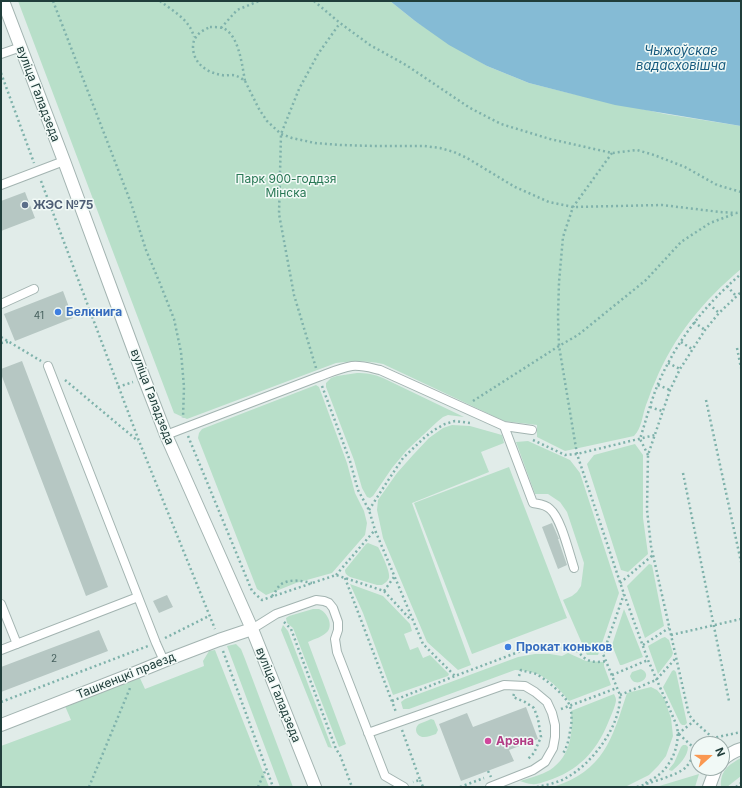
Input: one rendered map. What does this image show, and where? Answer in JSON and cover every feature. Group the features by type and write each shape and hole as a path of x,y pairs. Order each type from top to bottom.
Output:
{"street":[{"name":"вуліца Галадзеда","path":"3,1 166,435 252,629 315,787"},
{"name":"Ташкенцкі праезд","path":"1,725 164,661 252,629"},
{"path":"730,754 741,749"},
{"path":"709,787 713,776"}],"lane":[{"path":"1,54 21,47"},
{"path":"1,185 64,161"},
{"path":"1,304 34,289"},
{"path":"48,366 164,661"},
{"path":"166,435 318,377 352,366 380,370 504,426 532,430"},
{"path":"504,426 533,503 543,504 551,510 558,519 574,568"},
{"path":"1,650 138,597"},
{"path":"252,629 276,614 316,600 324,600 329,603 333,608 338,622 338,630 335,639 337,652 385,776 403,786"},
{"path":"1,604 17,644"},
{"path":"368,733 504,685 525,686 547,702 552,713 555,725 555,738 552,748 544,762 532,770 490,787"}],"path":[{"path":"53,1 131,203 146,250 174,319 181,352 184,387 183,416 185,428 252,591 262,600 336,575 375,530"},
{"path":"160,1 182,18 193,30 195,57 199,64 206,70 214,73 232,75 245,81"},
{"path":"222,28 237,10 259,1"},
{"path":"314,1 340,23 370,45 406,65 470,108 501,124 550,140 612,153 636,150 654,155 685,166 717,185 741,192"},
{"path":"340,23 310,68 299,89 280,134 279,214 294,295 318,377 350,461 358,490 369,510 375,530 423,644 455,676"},
{"path":"194,38 204,29 210,27 222,28 232,36 236,42 245,81 258,109 280,134 292,138 322,143 374,146 424,146 440,148 467,158 515,187 549,202 573,207 662,205 736,213"},
{"path":"1,74 139,442 219,640 273,787"},
{"path":"612,153 573,207 563,237 559,282 559,346 577,454 620,583 648,660 677,726 678,734 676,748 672,759 659,774 644,786"},
{"path":"478,398 578,335 646,280 681,242 710,223 741,212"},
{"path":"648,455 640,439 658,384 668,363 694,322 726,286 741,274"},
{"path":"726,286 736,296"},
{"path":"711,736 689,715 676,658 653,555 647,510 648,455 662,411 680,369 705,330 719,313 741,292"},
{"path":"709,304 719,313"},
{"path":"694,322 705,330"},
{"path":"1,337 48,366 139,442"},
{"path":"1,344 9,342"},
{"path":"681,342 692,349"},
{"path":"737,348 741,368"},
{"path":"668,363 680,369"},
{"path":"658,384 670,390"},
{"path":"706,400 741,562"},
{"path":"650,407 662,411"},
{"path":"369,510 403,458 434,430 455,421 472,423"},
{"path":"532,439 566,455 577,454 655,435"},
{"path":"684,473 729,701"},
{"path":"620,583 653,555"},
{"path":"336,575 384,591 413,621"},
{"path":"384,591 394,577"},
{"path":"345,578 423,787"},
{"path":"272,597 279,586 283,583 297,580 313,583"},
{"path":"537,787 566,778 582,767 592,758 602,745 617,716 620,696 604,654 624,594"},
{"path":"1,702 156,643 209,616"},
{"path":"671,635 741,618"},
{"path":"284,622 291,629 336,749 340,755 353,787"},
{"path":"643,645 670,628"},
{"path":"392,701 508,656 539,646 573,649 577,650 587,659 592,661 606,661"},
{"path":"620,696 656,680 676,658"},
{"path":"612,675 648,660"},
{"path":"89,787 137,672"},
{"path":"574,704 617,688"},
{"path":"513,698 525,702 534,708 538,719 541,737 534,753 525,762"},
{"path":"678,734 694,721"},
{"path":"722,736 741,732"},
{"path":"678,734 690,743"},
{"path":"637,787 644,786 677,773 685,768 690,761"},
{"path":"258,787 267,769"},
{"path":"460,787 497,773"},
{"path":"403,786 420,780"},
{"path":"736,787 741,783"}],"green space":[{"name":"Парк 900-годдзя Мінска","path":"18,1 390,1 415,21 487,66 529,83 665,114 741,126 741,269 702,307 671,349 651,391 640,426 634,436 565,451 537,437 537,425 504,421 383,364 365,361 336,363 187,419 174,413"},
{"path":"357,373 370,374 383,378 464,417 448,415 437,422 407,450 370,498 367,497 362,488 354,460 326,387 326,383 331,378"},
{"path":"316,385 319,387 347,463 355,493 364,511 367,523 365,535 332,573 296,583 266,595 257,589 198,438 199,433 202,429"},
{"path":"452,425 470,426 502,435 504,443 481,452 489,472 412,503 471,665 458,670 427,642 383,538 377,510 378,500 397,473 429,438 443,428"},
{"path":"528,441 570,460 580,473 619,593 598,655 587,655 563,600 572,596 581,586 584,563 567,512 560,502 548,494 535,494 516,442"},
{"path":"635,444 643,455 643,518 648,554 628,572 621,570 587,464 594,455"},
{"path":"509,467 567,618 472,654 414,503"},
{"path":"368,543 378,547 387,567 389,578 382,585 377,585 350,577 345,572 345,570"},
{"path":"649,564 652,565 664,626 645,638 627,586"},
{"path":"350,584 383,596 410,624 412,631 404,634 410,650 418,647 423,658 430,655 449,674 448,676 393,695 363,613"},
{"path":"313,609 319,609 327,615 330,625 326,633 308,642 346,744 339,747 293,628 287,623 286,618"},
{"path":"624,609 643,657 620,665 612,645"},
{"path":"283,625 288,631 332,748 328,747 281,630"},
{"path":"665,637 669,640 673,653 658,674 648,646"},
{"path":"236,644 241,649 245,659 293,787 280,787 227,646"},
{"path":"215,650 269,787 1,787 1,746 71,720 65,706 139,676 145,689 204,666 203,661 209,651"},
{"path":"568,653 586,661 604,662 611,685 569,701 558,688 546,678 532,672 515,670 409,709 403,709 401,702 405,699 518,657 535,654 562,656"},
{"path":"641,669 646,675 643,681 636,682 632,680 630,676 632,672"},
{"path":"674,670 676,672 687,723 685,725 680,723 663,687"},
{"path":"651,687 657,690 664,698 671,718 673,736 666,756 658,766 649,775 625,787 553,787 584,772 604,751 616,725 627,693"},
{"path":"614,694 616,702 608,723 598,743 585,759 568,772 547,781 538,784 529,784 520,781 550,770 562,758 571,736 571,711"},
{"path":"431,719 434,720 438,730 436,734 426,737 419,736 416,730 417,726"},
{"path":"683,745 688,747 685,757 672,771 669,770 674,763"},
{"path":"741,758 741,776 727,787 721,787 722,776 730,776 730,765"},
{"path":"692,776 698,776 695,787 656,787"}],"water":[{"name":"Чыжоўскае вадасховішча","path":"390,1 741,1 741,126 615,105 529,83 487,66 449,45"}],"building":[{"path":"25,192 35,218 1,231 1,201"},
{"path":"63,291 73,318 15,341 4,314"},
{"path":"22,361 108,587 86,596 1,374 1,369"},
{"path":"552,523 559,539 567,565 558,569 542,527"},
{"path":"167,595 173,607 159,613 153,601"},
{"path":"99,630 108,651 1,692 1,667"},
{"name":"Арэна","path":"526,707 538,739 509,750 514,761 461,781 439,724 467,713 473,727"}],"place":[{"name":"ЖЭС №75","path":"25,205"},
{"name":"Белкнига","path":"58,312"},
{"name":"Прокат коньков","path":"508,647"},
{"name":"Арэна","path":"488,741"}]}
